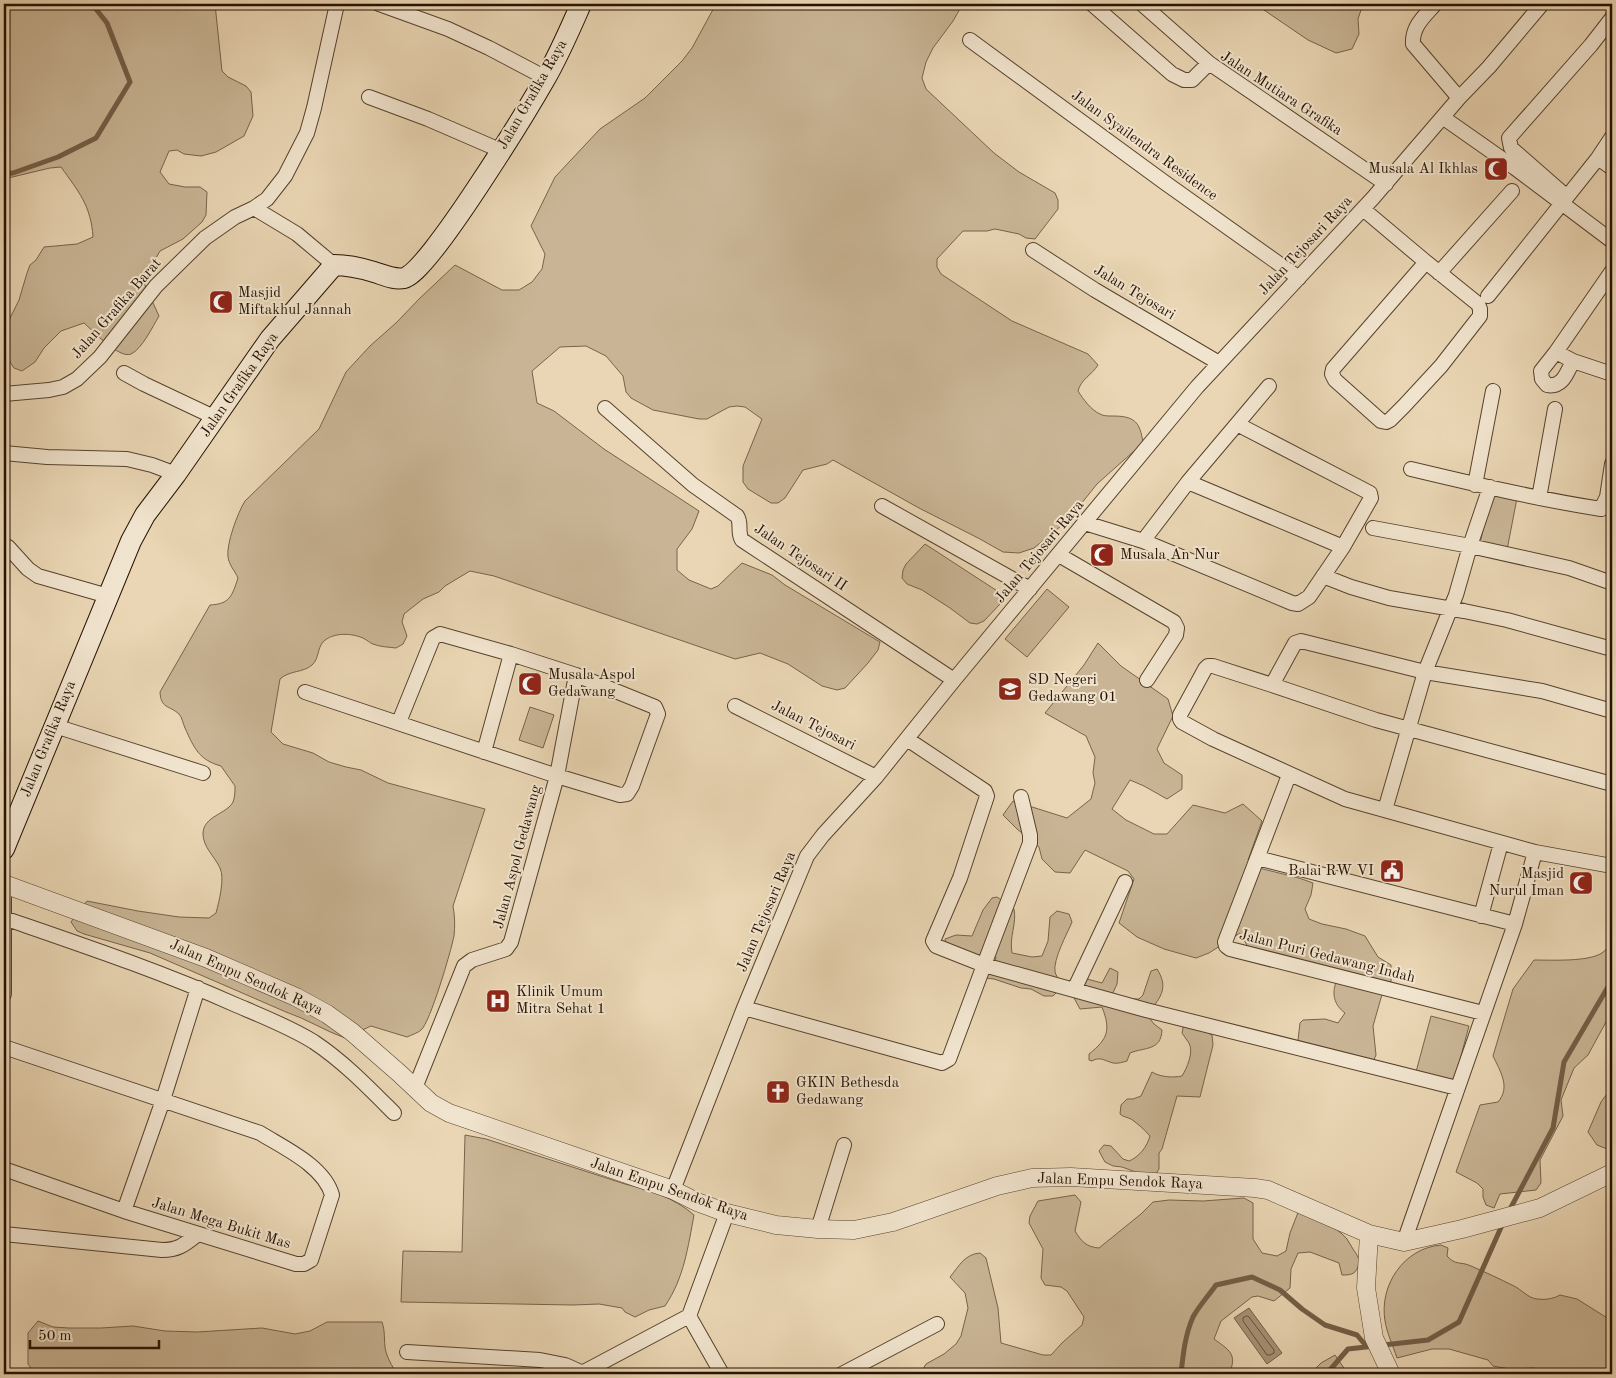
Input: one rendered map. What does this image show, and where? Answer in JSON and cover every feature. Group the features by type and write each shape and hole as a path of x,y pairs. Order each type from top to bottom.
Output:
{"main road":[{"name":"Jalan Grafika Raya","path":"4,849 130,541 145,515 216,418 270,339 334,265 347,265 392,278 404,278 412,275 442,239 502,151 546,78 581,4"}],"street":[{"name":"Jalan Grafika Barat","path":"4,394 63,387 77,379 100,357 156,286 206,238 267,199 285,176 307,133 337,4"},
{"path":"379,4 448,29 546,78"},
{"name":"Jalan Mutiara Grafika","path":"1092,4 1172,74 1184,80 1192,80 1209,63 1386,184"},
{"path":"1142,4 1209,63"},
{"path":"1436,4 1415,28 1413,44 1459,98"},
{"name":"Jalan Tejosari Raya","path":"673,1190 744,1008 807,856 823,835 876,777 1196,387 1386,184 1542,4"},
{"path":"1612,18 1591,45 1509,138 1511,148 1565,200 1612,241"},
{"name":"Jalan Syailendra Residence","path":"970,40 1299,278"},
{"path":"369,97 428,119 502,151"},
{"path":"1448,121 1565,200"},
{"path":"1488,296 1598,158 1612,137"},
{"path":"1598,158 1612,168"},
{"path":"1439,273 1512,191"},
{"path":"254,208 298,234 334,265"},
{"path":"1363,209 1478,304 1480,309 1480,316 1441,366 1390,420 1386,422 1381,421 1335,380 1332,374 1333,369 1426,262"},
{"name":"Jalan Tejosari","path":"1034,250 1095,290 1219,363"},
{"path":"1573,361 1561,383 1547,385 1542,379 1542,371 1610,277"},
{"path":"1556,352 1573,361 1612,374"},
{"path":"124,373 216,418"},
{"path":"1142,541 1188,482 1269,386"},
{"path":"1474,485 1493,391"},
{"name":"Jalan Tejosari II","path":"605,408 693,485 737,516 740,520 739,535 742,540 954,680"},
{"path":"1539,498 1555,409"},
{"path":"1085,523 1142,541 1292,603 1298,604 1309,597 1343,547 1371,498 1370,493 1237,424"},
{"path":"4,453 48,457 127,459 152,465 176,474"},
{"path":"1411,469 1474,485 1601,509 1605,504 1612,464"},
{"path":"1188,482 1343,547"},
{"path":"1385,810 1425,672 1456,595 1490,487"},
{"path":"882,506 1030,589"},
{"path":"1373,528 1470,546 1569,568 1612,583"},
{"path":"4,545 8,547 28,570 38,576 108,596"},
{"path":"1059,555 1174,622 1177,628 1176,635 1147,680"},
{"path":"1323,576 1351,587 1389,598 1507,620 1612,649"},
{"name":"Jalan Aspol Gedawang","path":"306,692 557,776 620,795 627,794 632,786 658,714 656,707 576,675 440,634 435,636 399,722"},
{"path":"1272,685 1294,643 1297,641 1425,672 1542,691 1612,711"},
{"path":"484,752 511,654"},
{"path":"1612,784 1409,729 1213,666 1208,666 1205,669 1180,715 1182,722 1213,740 1345,799 1535,852 1612,866"},
{"name":"Jalan Aspol Gedawang","path":"415,1088 464,966 472,960 506,949 511,942 557,776 576,675"},
{"name":"Jalan Tejosari","path":"735,706 876,777"},
{"path":"55,726 203,773"},
{"path":"907,739 987,793 960,878 933,941 936,946 984,965 1146,1010 1457,1088"},
{"name":"Jalan Puri Gedawang Indah","path":"1289,775 1225,942 1226,946 1230,949 1483,1013"},
{"path":"744,1008 942,1063 949,1059 1030,843 1030,835 1021,797"},
{"path":"1481,916 1501,842"},
{"path":"1404,1242 1514,924 1535,852"},
{"path":"1257,858 1514,924"},
{"path":"1074,990 1125,882"},
{"path":"4,884 4,994"},
{"name":"Jalan Empu Sendok Raya","path":"4,884 206,958 296,997 327,1014 352,1032 431,1104 449,1113 673,1190 697,1202 727,1213 776,1225 818,1230 871,1228 997,1186 1032,1178 1071,1176 1268,1190 1369,1234 1404,1242 1540,1208 1612,1173"},
{"path":"4,918 93,948 198,988 288,1027 336,1058 394,1113"},
{"path":"124,1211 163,1100 198,988"},
{"name":"Jalan Mega Bukit Mas","path":"4,1047 260,1133 298,1156 323,1176 330,1185 332,1194 311,1260 304,1264 296,1264 124,1211 4,1169"},
{"path":"818,1230 844,1145"},
{"path":"407,1352 540,1360 565,1365 581,1374 689,1316 727,1213"},
{"path":"4,1234 167,1250 173,1250 182,1246 198,1234"},
{"path":"1369,1234 1366,1288 1374,1338 1391,1374"},
{"path":"689,1316 722,1374"},
{"path":"842,1374 937,1324"}],"shaded area":[{"path":"4,4 215,4 222,71 228,77 246,86 251,92 253,116 244,136 216,152 201,156 184,154 177,150 169,151 160,172 169,184 200,187 207,192 206,215 202,222 183,239 160,251 143,281 159,316 143,342 131,354 120,352 113,348 84,323 61,331 44,348 35,362 22,371 14,368 10,362 5,339 7,324 19,300 30,265 36,260 44,247 77,244 93,237 87,208 79,192 61,167 4,179"},
{"path":"716,4 965,4 933,48 926,62 922,78 926,89 994,153 1019,172 1055,193 1058,200 1058,209 1035,239 995,229 963,231 937,259 937,267 941,274 1012,321 1088,354 1098,365 1082,383 1078,391 1090,407 1101,415 1126,417 1135,421 1140,430 1143,443 1097,484 1061,526 1034,548 1019,553 1003,552 833,460 827,464 803,470 785,498 778,503 771,503 748,489 743,482 743,466 762,419 745,407 737,406 729,407 707,419 653,410 631,398 626,392 623,376 606,356 586,346 560,347 532,371 537,403 554,411 604,449 699,511 692,529 677,549 677,570 689,580 711,589 718,586 742,563 772,575 785,585 880,642 878,650 868,663 845,688 837,690 822,686 788,664 760,653 735,659 494,576 470,571 445,586 439,592 423,599 404,614 402,622 407,636 403,644 396,648 376,645 363,638 348,634 332,636 323,642 312,665 280,679 271,732 283,744 313,753 329,762 361,770 388,783 485,809 453,906 454,936 449,956 435,1001 421,1030 407,1037 371,1026 345,1038 150,953 77,931 71,922 87,901 179,917 209,918 216,913 222,878 220,868 205,843 203,834 207,823 226,810 233,802 235,786 221,766 202,757 198,752 191,742 180,715 164,704 160,692 210,605 226,601 234,590 238,578 230,563 228,551 233,528 245,501 319,429 346,372 370,346 455,265 502,290 519,290 532,282 542,269 545,254 531,226 555,177 600,129 645,98 682,61 692,48"},
{"path":"1243,4 1363,4 1358,19 1359,34 1352,49 1336,53 1308,40 1261,8"},
{"path":"1491,492 1517,498 1507,550 1480,544"},
{"path":"925,544 1005,596 984,621 977,624 970,623 922,590 907,584 902,578 906,564"},
{"path":"1047,589 1069,607 1027,657 1005,639"},
{"path":"1098,643 1121,666 1168,699 1173,716 1157,749 1164,763 1182,775 1182,789 1167,799 1130,780 1112,809 1126,820 1154,834 1167,834 1193,805 1225,813 1243,804 1262,821 1248,860 1259,868 1313,883 1311,895 1305,909 1309,919 1365,936 1378,957 1391,965 1391,982 1248,947 1240,933 1209,953 1196,958 1164,949 1137,937 1119,923 1134,879 1128,871 1085,850 1070,873 1055,872 1042,859 1039,847 1003,815 1013,801 1067,818 1091,799 1095,783 1093,773 1095,757 1086,736 1045,713 1084,665"},
{"path":"530,707 554,715 543,748 519,740"},
{"path":"997,897 1014,909 1015,920 1011,941 1012,953 1032,957 1042,956 1048,941 1050,917 1057,911 1069,914 1072,922 1058,954 1055,967 1055,973 1061,982 1053,996 1044,996 1031,989 985,978 995,961 996,957 993,954 981,957 946,944 945,939 956,935 972,936 983,910 992,898"},
{"path":"1612,940 1612,1011 1588,1055 1574,1068 1561,1100 1563,1116 1540,1160 1541,1183 1536,1190 1500,1194 1494,1208 1486,1205 1483,1189 1477,1183 1456,1172 1480,1105 1498,1102 1504,1091 1503,1079 1493,1056 1513,989 1534,960 1570,960 1596,956 1607,949"},
{"path":"1110,968 1118,972 1117,984 1112,995 1121,999 1139,999 1143,995 1151,971 1157,969 1163,982 1159,999 1147,1015 1162,1030 1159,1042 1151,1047 1130,1053 1127,1061 1117,1063 1100,1059 1089,1060 1089,1054 1100,1044 1106,1034 1105,1015 1102,1007 1080,1009 1073,996 1082,979 1102,983"},
{"path":"1337,980 1383,991 1373,1026 1376,1055 1373,1062 1301,1045 1298,1040 1300,1023 1303,1020 1325,1019 1338,1023 1345,1013 1338,1006 1334,994"},
{"path":"1431,1016 1469,1026 1454,1082 1416,1072"},
{"path":"1184,1023 1196,1026 1212,1035 1213,1045 1200,1097 1177,1096 1162,1149 1159,1153 1159,1169 1154,1177 1105,1162 1099,1151 1104,1145 1111,1146 1123,1159 1129,1161 1139,1154 1147,1144 1150,1136 1134,1121 1120,1114 1121,1105 1127,1099 1141,1096 1152,1072 1167,1077 1182,1076 1188,1064 1191,1051 1189,1043 1182,1033"},
{"path":"1612,1087 1612,1151 1597,1145 1588,1132 1601,1102"},
{"path":"465,1135 486,1139 652,1192 670,1199 687,1209 694,1215 687,1250 677,1284 665,1306 649,1310 635,1317 625,1312 622,1308 599,1304 401,1302 403,1251 462,1252"},
{"path":"1075,1195 1081,1202 1075,1231 1084,1243 1094,1247 1099,1248 1153,1202 1244,1198 1253,1203 1253,1239 1262,1253 1277,1256 1286,1251 1290,1233 1299,1210 1324,1222 1342,1234 1357,1255 1359,1264 1357,1270 1353,1273 1342,1275 1339,1263 1310,1252 1298,1253 1291,1269 1290,1288 1274,1301 1258,1296 1252,1297 1221,1321 1214,1339 1228,1350 1232,1357 1233,1362 1229,1374 920,1374 926,1364 944,1354 956,1344 961,1336 968,1308 965,1293 950,1277 963,1261 975,1254 980,1253 986,1258 998,1308 1001,1343 1043,1355 1051,1355 1082,1325 1084,1317 1067,1291 1061,1287 1045,1285 1041,1278 1043,1249 1029,1223 1030,1216 1038,1201"},
{"path":"1441,1245 1448,1248 1447,1256 1453,1261 1467,1265 1514,1286 1531,1297 1546,1299 1560,1295 1577,1299 1612,1321 1612,1374 1546,1374 1534,1368 1510,1369 1493,1366 1488,1360 1449,1349 1432,1349 1397,1358 1385,1321 1384,1308 1390,1282 1405,1261 1416,1253"},
{"path":"38,1321 53,1327 69,1328 133,1326 165,1331 197,1332 262,1328 295,1334 310,1331 327,1322 382,1322 387,1354 397,1374 35,1374 28,1364 28,1333"},
{"path":"1335,1355 1348,1374 1310,1374 1321,1363"}],"water":[{"path":"1249,1308 1282,1353 1267,1364 1234,1318"}],"waterway":[{"path":"4,174 13,173 58,157 96,138 130,82 107,23 92,4"},
{"path":"1508,1213 1553,1128 1564,1062 1612,980"},
{"path":"1328,1374 1348,1349 1428,1340 1459,1322 1503,1223"},
{"path":"1181,1374 1188,1331 1193,1317 1201,1305 1216,1285 1252,1277 1280,1290 1325,1325 1357,1335 1367,1347"}],"place":[{"name":"Musala Al Ikhlas","path":"1496,169"},
{"name":"Masjid Miftakhul Jannah","path":"221,302"},
{"name":"Musala An Nur","path":"1102,555"},
{"name":"Musala Aspol Gedawang","path":"530,684"},
{"name":"SD Negeri Gedawang 01","path":"1010,689"},
{"name":"Balai RW VI","path":"1392,871"},
{"name":"Masjid Nurul Iman","path":"1581,883"},
{"name":"Klinik Umum Mitra Sehat 1","path":"498,1001"},
{"name":"GKIN Bethesda Gedawang","path":"778,1092"}]}
